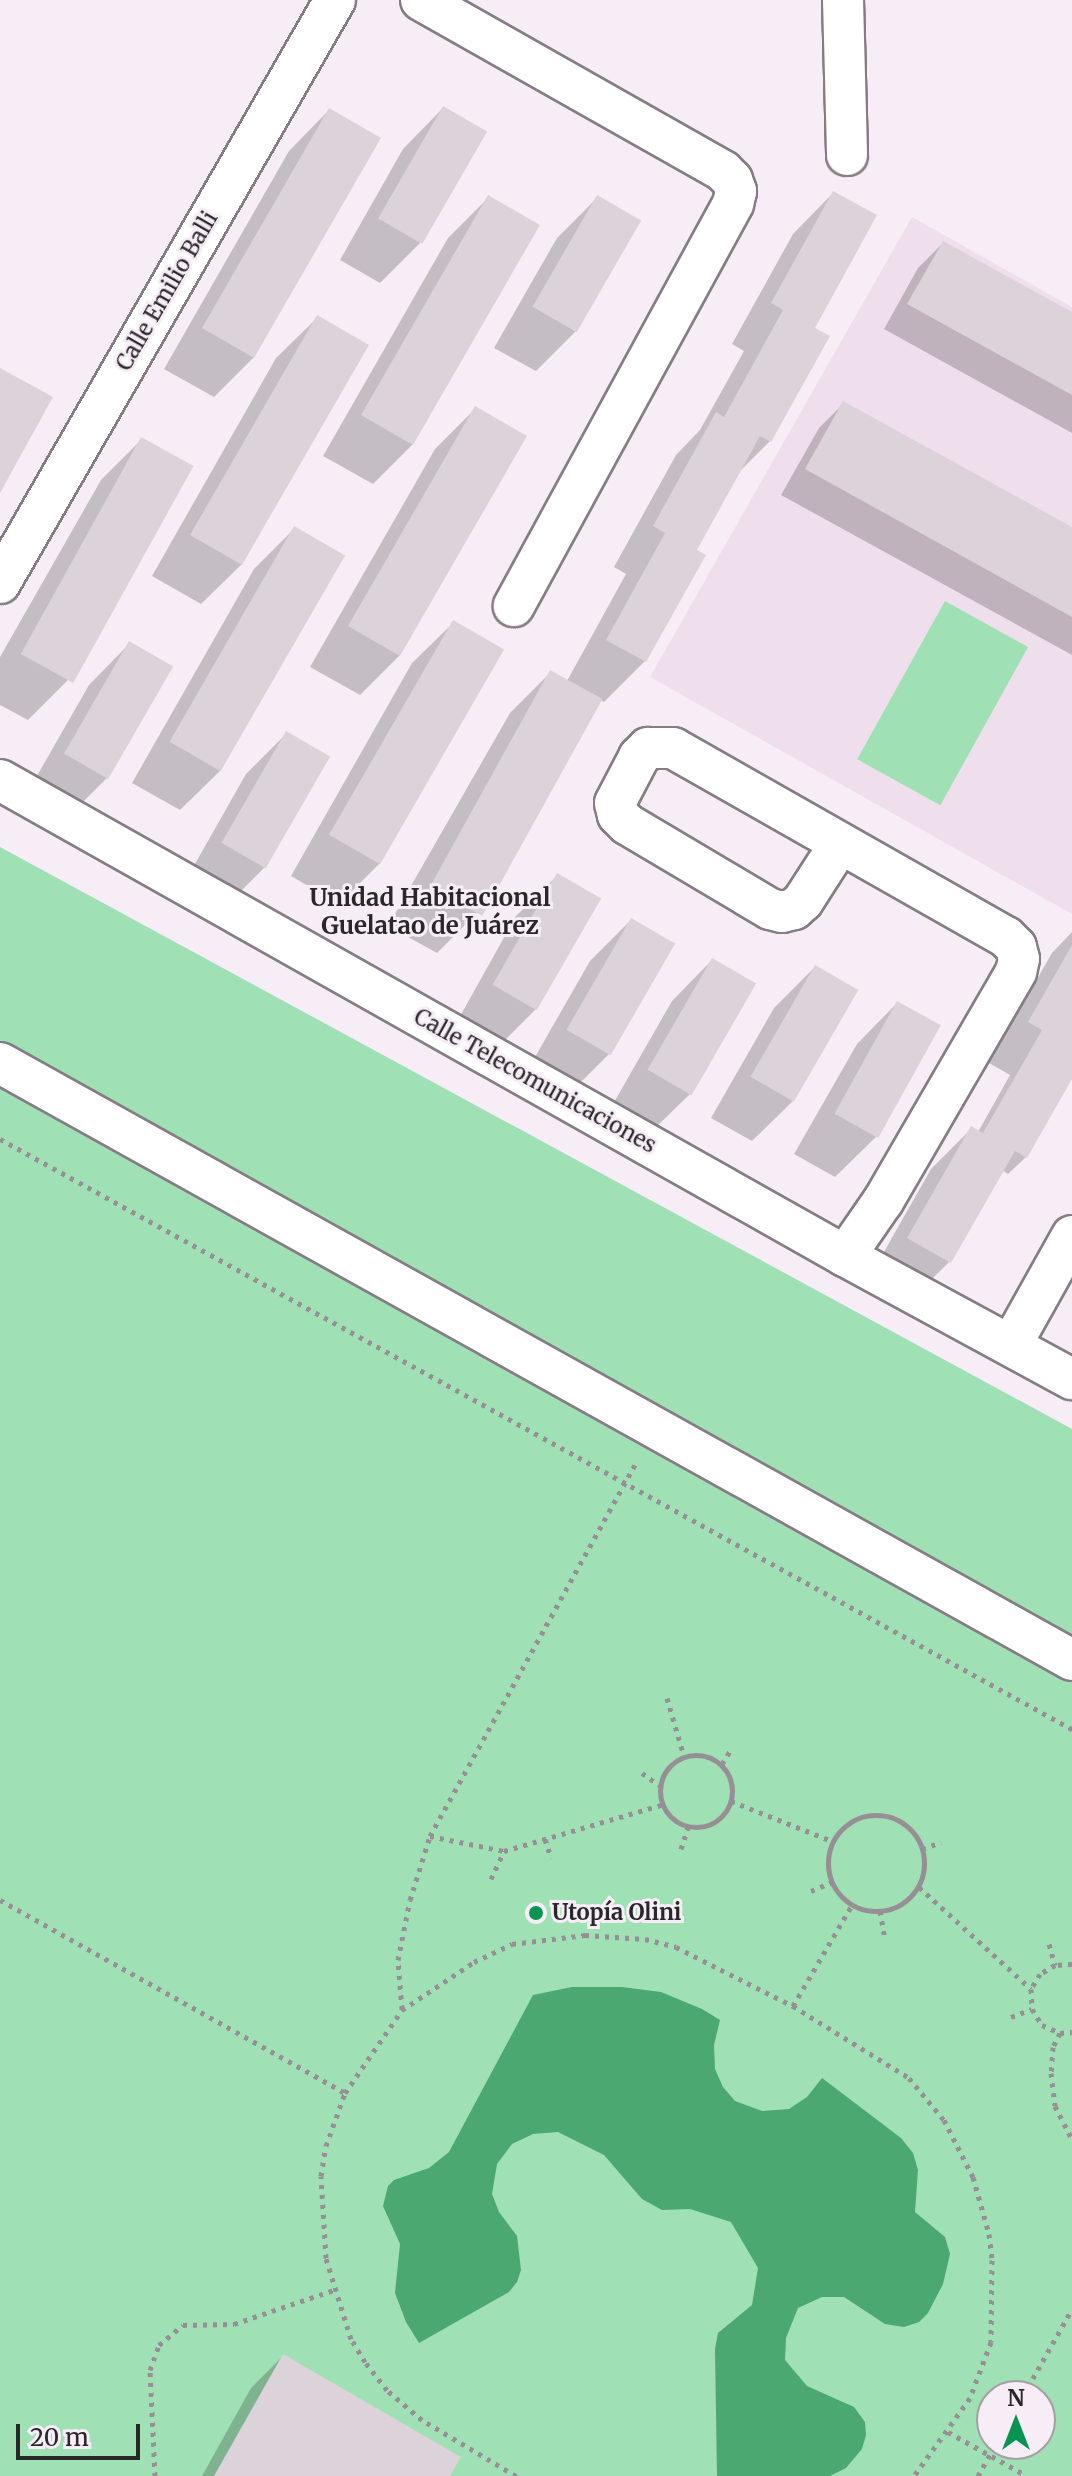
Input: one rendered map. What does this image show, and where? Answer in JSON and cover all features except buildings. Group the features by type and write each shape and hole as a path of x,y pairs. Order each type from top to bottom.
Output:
{"street":[{"name":"Calle Emilio Balli","path":"0,583 335,0"},
{"path":"421,0 723,171 732,180 736,191 733,204 514,606"},
{"path":"843,0 847,155"},
{"path":"839,845 803,901 794,909 782,912 770,909 627,824 618,815 615,803 639,757 648,748 673,748 839,845 1006,937 1016,947 1019,959 1016,972 883,1201 845,1256"},
{"name":"Calle Telecomunicaciones","path":"0,780 845,1256 1072,1379"},
{"path":"0,1063 1072,1660"},
{"path":"1011,1345 1072,1236"}],"path":[{"path":"0,1139 1072,1729"},
{"path":"402,2010 398,1960 410,1900 430,1836 656,1429"},
{"path":"667,1698 684,1756"},
{"path":"722,1764 732,1748"},
{"path":"704,1755 722,1764 731,1781 731,1801 722,1817 707,1826 688,1827 672,1819 661,1805 659,1785 667,1767 684,1756 704,1755"},
{"path":"642,1773 659,1785"},
{"path":"731,1801 832,1841"},
{"path":"430,1836 504,1851 661,1805"},
{"path":"867,1815 889,1816 909,1826 922,1849 925,1867 919,1887 906,1902 880,1911 852,1905 838,1893 832,1882 827,1859 832,1841 847,1824 867,1815"},
{"path":"681,1849 688,1827"},
{"path":"545,1839 551,1858"},
{"path":"922,1849 941,1842"},
{"path":"491,1879 504,1851"},
{"path":"811,1891 832,1882"},
{"path":"919,1887 1031,1989"},
{"path":"0,1900 345,2093"},
{"path":"793,2006 852,1905"},
{"path":"880,1911 885,1939"},
{"path":"516,2476 422,2420 387,2390 351,2339 334,2290 323,2233 321,2176 326,2146 345,2093 402,2010 474,1962 512,1944 585,1935 645,1939 676,1947 793,2006 909,2078 944,2120 983,2204 992,2260 991,2342 981,2375 948,2432 914,2476"},
{"path":"1049,1944 1055,1965"},
{"path":"1072,1964 1055,1965 1040,1974 1031,1989 1032,2009 1042,2025 1060,2033 1072,2032"},
{"path":"1011,2017 1032,2009"},
{"path":"1060,2033 1053,2047 1055,2106 1072,2140"},
{"path":"155,2476 150,2370 159,2345 183,2325 234,2324 334,2290"},
{"path":"1032,2380 1072,2309"},
{"path":"948,2432 976,2447"},
{"path":"999,2460 1027,2476"}],"shaded area":[{"path":"912,217 1072,307 1072,914 650,677"},
{"path":"945,601 1028,647 940,805 857,759"},
{"name":"Utopía Olini","path":"0,847 1072,1429 1072,2476 0,2476"},
{"path":"572,1987 622,1987 661,1992 702,2009 720,2020 714,2045 715,2069 723,2087 735,2101 762,2111 789,2109 807,2097 822,2078 901,2138 913,2153 918,2170 915,2212 945,2237 950,2254 943,2284 928,2313 919,2322 904,2327 885,2324 844,2297 822,2297 798,2308 786,2338 785,2360 807,2386 854,2407 865,2422 866,2435 862,2449 846,2468 830,2476 717,2476 715,2349 718,2333 752,2305 758,2268 731,2222 690,2209 662,2210 642,2199 604,2155 558,2132 533,2134 512,2144 497,2164 492,2194 499,2212 517,2236 521,2270 509,2292 419,2343 406,2322 395,2293 400,2244 383,2206 388,2186 394,2180 429,2168 449,2152 533,1995"}],"place":[{"name":"Utopía Olini","path":"536,1913"}],"district":[{"name":"Unidad Habitacional Guelatao de Juárez","path":"430,912"}]}
